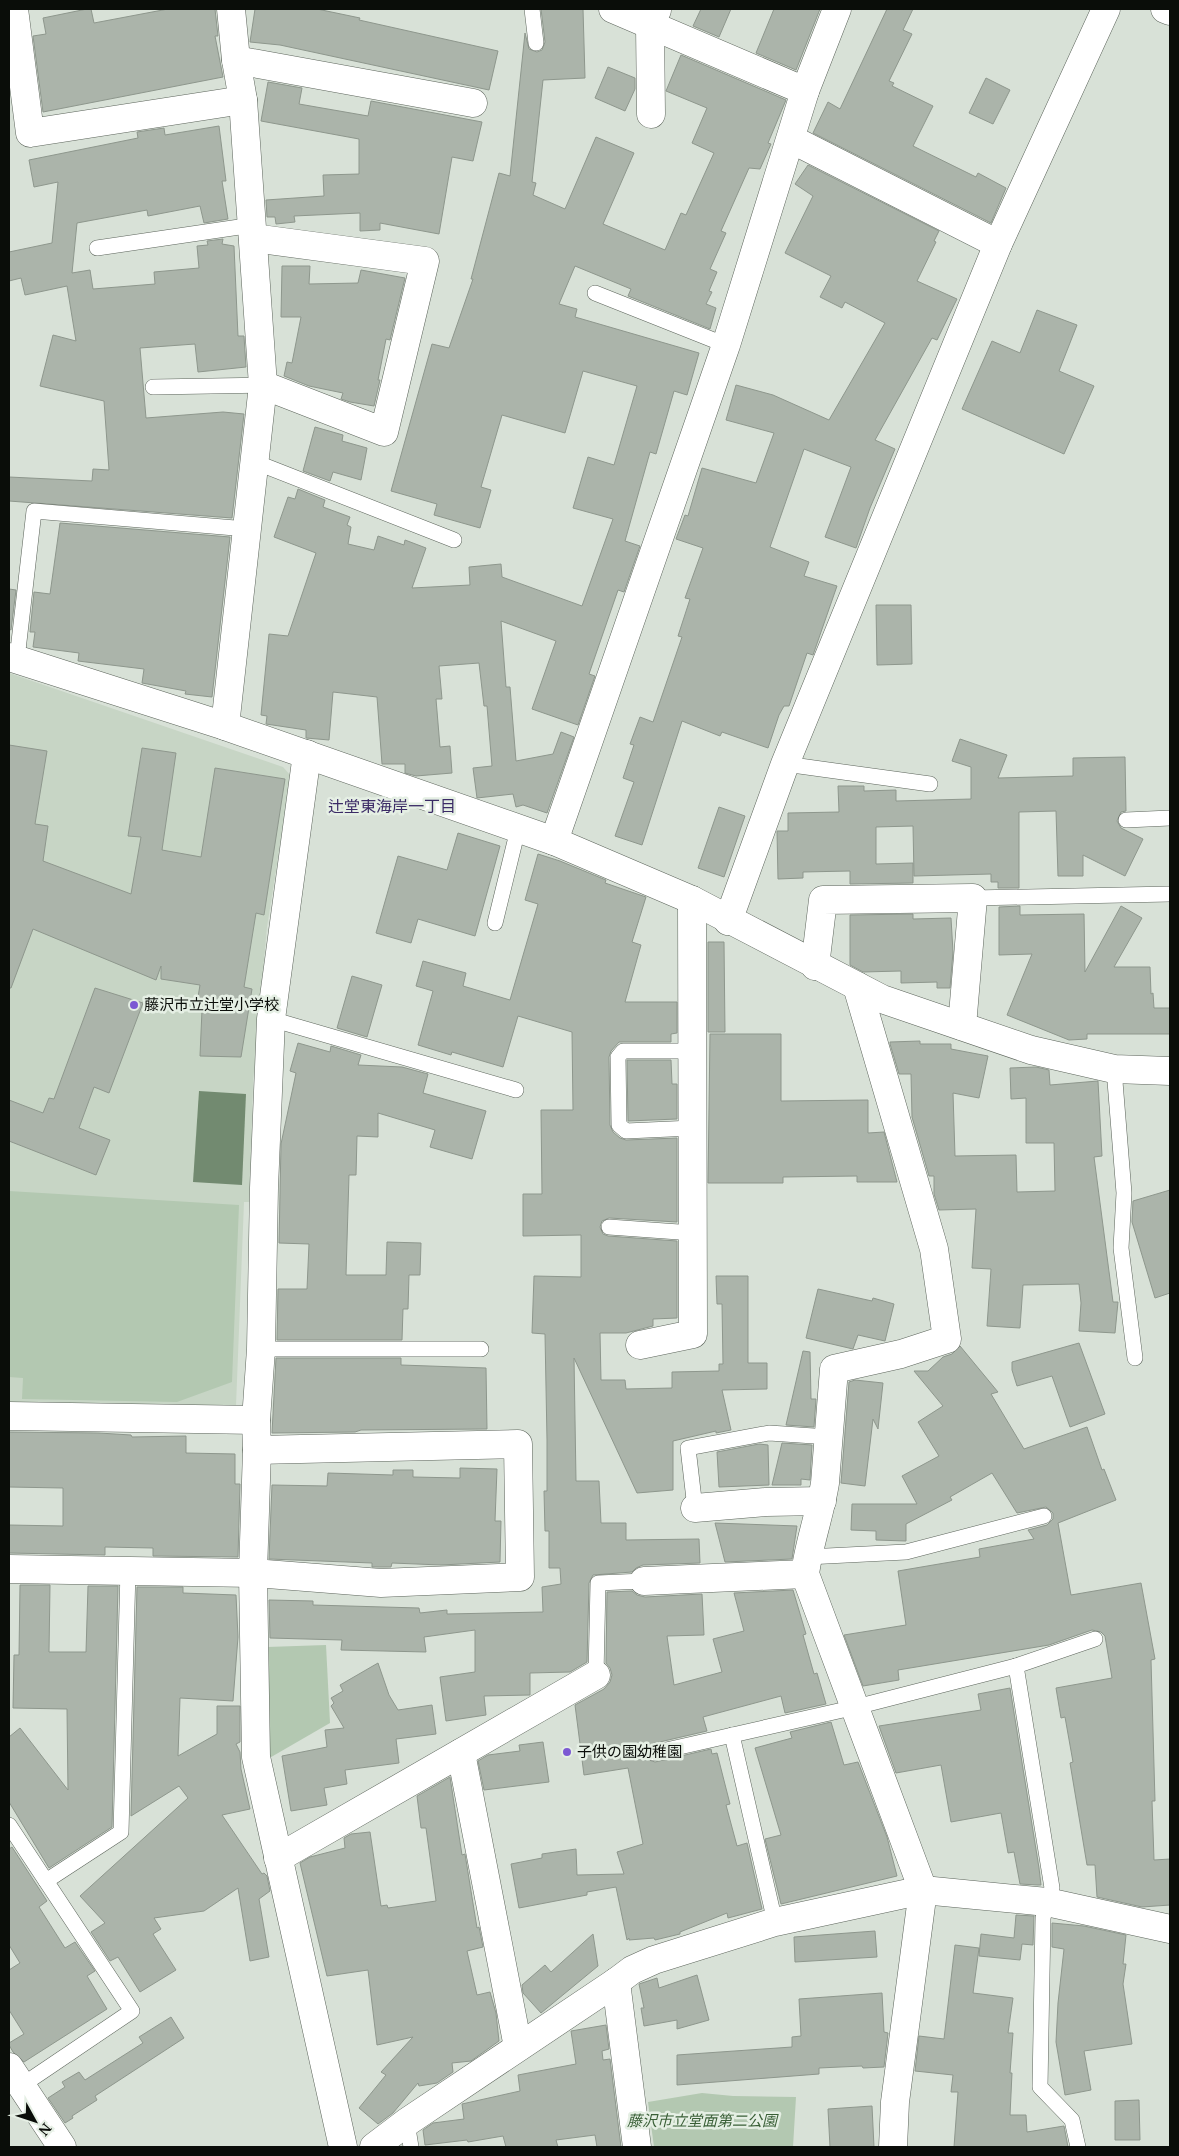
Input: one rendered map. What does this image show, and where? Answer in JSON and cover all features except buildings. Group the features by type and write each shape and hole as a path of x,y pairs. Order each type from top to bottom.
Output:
{"street":[{"path":"14,9 30,133 243,100"},
{"path":"225,726 263,385 243,100 236,60 231,9"},
{"path":"612,9 654,17 805,90"},
{"path":"554,841 726,345 805,90 837,9"},
{"path":"728,921 785,764 998,244 1106,9"},
{"path":"1166,9 1170,11"},
{"path":"651,114 654,17"},
{"path":"236,60 474,104"},
{"path":"791,139 998,244"},
{"path":"253,231 425,261 384,432 263,385"},
{"path":"13,658 225,726 554,841 692,900 728,921 882,999 1031,1050 1114,1069 1170,1071"},
{"path":"307,754 271,1019 264,1188 261,1349 256,1420 254,1574 256,1757 343,2147"},
{"path":"815,966 823,900 973,898 962,1026"},
{"path":"640,1344 693,1334 692,900"},
{"path":"857,986 934,1249 947,1339 901,1354 834,1369 822,1501 806,1566 923,1890 895,2102 893,2147"},
{"path":"9,1416 256,1420"},
{"path":"9,1569 254,1574 381,1583 520,1577 518,1444 257,1450"},
{"path":"695,1508 766,1502 822,1501"},
{"path":"644,1581 806,1566"},
{"path":"278,1858 596,1675"},
{"path":"461,1753 518,2047"},
{"path":"374,2147 409,2134 518,2047 632,1970 654,1960 775,1922 923,1890 1047,1902 1170,1929"},
{"path":"616,1982 638,2147"},
{"path":"15,2076 62,2147"}],"lane":[{"path":"532,9 536,42"},
{"path":"96,248 253,231"},
{"path":"595,293 726,345"},
{"path":"153,387 263,385"},
{"path":"255,462 454,540"},
{"path":"13,658 34,511 247,529"},
{"path":"785,764 930,784"},
{"path":"1126,820 1170,818"},
{"path":"494,923 518,828"},
{"path":"973,898 1170,894"},
{"path":"271,1019 516,1090"},
{"path":"692,1051 623,1051 618,1057 619,1125 626,1131 693,1128"},
{"path":"1114,1069 1124,1192 1121,1248 1135,1358"},
{"path":"610,1227 693,1233"},
{"path":"261,1349 481,1349"},
{"path":"695,1508 688,1448 769,1433 829,1437"},
{"path":"806,1566 906,1552 1044,1516"},
{"path":"46,1881 121,1832 128,1570"},
{"path":"596,1675 598,1583 644,1581"},
{"path":"653,1753 856,1706 1016,1666 1095,1639"},
{"path":"1016,1666 1052,1888 1043,1918 1040,2086 1072,2120 1078,2147"},
{"path":"732,1735 775,1922"},
{"path":"9,1825 132,2011 15,2076"}],"shaded area":[{"name":"藤沢市立辻堂小学校","path":"9,673 283,767 291,776 267,927 253,1083 250,1202 244,1202 236,1406 9,1404"},
{"path":"199,1091 246,1094 242,1185 193,1182"}],"green space":[{"path":"9,1191 239,1205 232,1382 177,1402 22,1399 23,1378 9,1377"},
{"path":"326,1645 330,1723 266,1760 267,1647"},
{"name":"藤沢市立堂面第二公園","path":"702,2093 733,2096 796,2097 793,2147 654,2147 648,2102"}],"place":[{"name":"藤沢市立辻堂小学校","path":"134,1005"},
{"name":"子供の園幼稚園","path":"567,1752"}],"district":[{"name":"辻堂東海岸一丁目","path":"392,806"}]}
